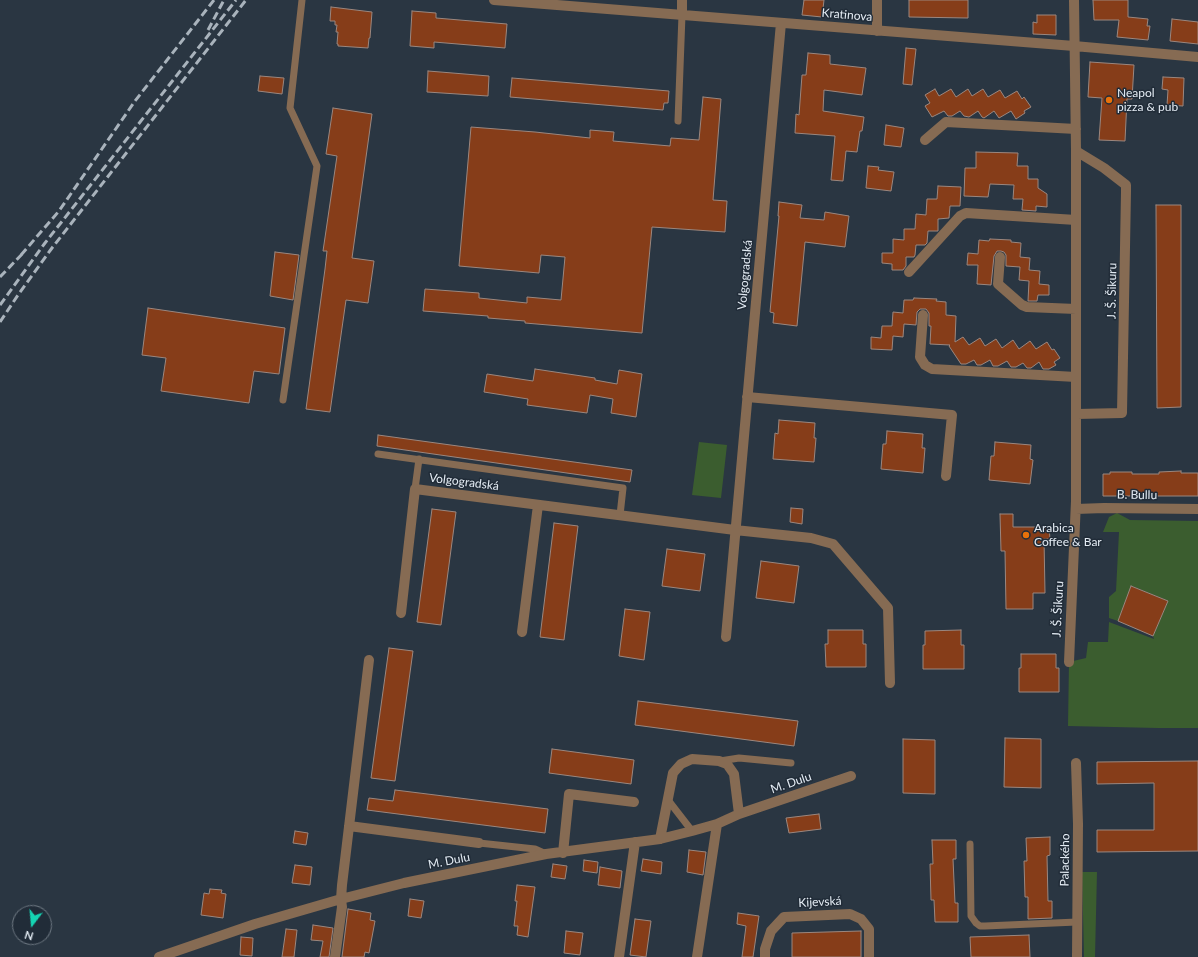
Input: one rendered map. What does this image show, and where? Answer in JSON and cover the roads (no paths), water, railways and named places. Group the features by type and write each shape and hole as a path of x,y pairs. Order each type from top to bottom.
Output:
{"street":[{"name":"Kratinova","path":"494,0 1198,57"},
{"path":"682,0 682,15"},
{"path":"877,0 877,31"},
{"name":"J. Š. Šikuru","path":"1068,662 1076,509 1076,128 1074,0"},
{"name":"Volgogradská","path":"726,637 782,23"},
{"path":"925,140 946,122 1076,128"},
{"name":"J. Š. Šikuru","path":"1076,150 1104,168 1126,185 1122,413 1076,414"},
{"path":"909,272 960,216 966,213 1076,220"},
{"path":"1000,257 998,284 1022,304 1027,307 1076,309"},
{"path":"923,315 920,357 925,365 932,369 1076,377"},
{"path":"747,397 952,415 946,476"},
{"name":"Volgogradská","path":"401,613 415,489 735,530 811,538 833,544 888,608 890,683"},
{"path":"522,632 538,505"},
{"name":"B. Bullu","path":"1076,509 1198,509"},
{"path":"335,957 342,907 341,899 369,660"},
{"path":"660,839 673,773 681,764 692,759 719,761 727,764 734,774 739,814"},
{"name":"Palackého","path":"1076,763 1078,824 1077,957"},
{"name":"M. Dulu","path":"159,957 255,924 341,899 404,883 546,854 563,853 660,839 692,831 717,824 739,814 851,776"},
{"path":"563,853 569,794 634,802"},
{"path":"698,957 717,824"},
{"name":"M. Dulu","path":"349,826 479,844"},
{"path":"619,957 635,842"},
{"name":"Kijevská","path":"765,957 765,949 771,931 784,917 850,914 861,919 869,929 869,957"}],"lane":[{"path":"283,400 317,166 290,108 302,0"},
{"path":"678,121 682,15"},
{"path":"378,454 623,488 620,515"},
{"path":"415,489 419,459"},
{"path":"719,761 739,758 791,763"},
{"path":"668,800 692,831"},
{"path":"479,844 535,850 546,854"},
{"path":"970,844 971,916 980,926 1077,922"}],"railway":[{"path":"21,255 59,211 135,101 214,0"},
{"path":"208,30 224,0"},
{"path":"0,305 45,243 236,0"},
{"path":"0,322 52,248 246,0"},
{"path":"0,277 25,251"}],"place":[{"name":"Neapol pizza & pub","path":"1109,100"},
{"name":"Arabica Coffee & Bar","path":"1026,535"}]}
